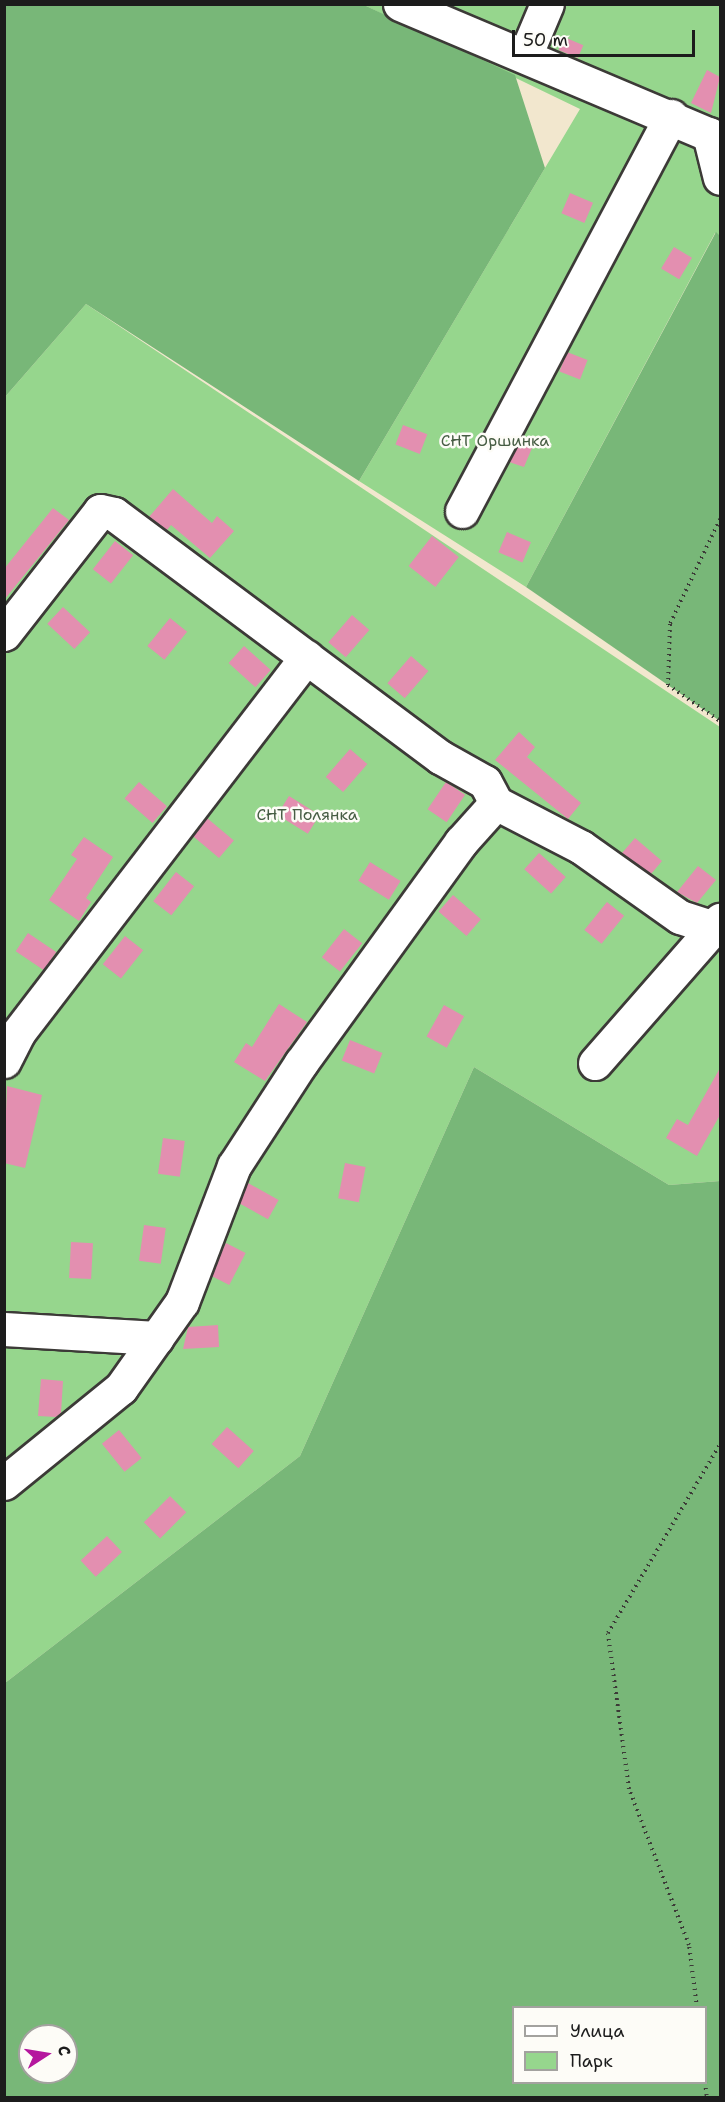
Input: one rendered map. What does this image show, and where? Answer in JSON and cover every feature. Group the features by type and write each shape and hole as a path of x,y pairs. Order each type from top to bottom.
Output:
{"street":[{"path":"400,4 715,136 720,178"},
{"path":"525,56 548,4"},
{"path":"462,511 671,116"},
{"path":"4,634 100,511 114,514 440,757 485,782 496,803 581,847 680,917 717,924"},
{"path":"4,1061 18,1033 308,657"},
{"path":"4,1483 121,1388 182,1302 234,1166 314,1043 461,842 496,803"},
{"path":"595,1063 717,924"},
{"path":"4,1329 157,1338"}],"path":[{"path":"720,519 670,624 668,685 720,722"},
{"path":"697,2006 689,1945 629,1789 608,1634 720,1444"}],"green space":[{"path":"5,5 364,5 515,75 545,168 359,481 86,304 5,397"},
{"name":"СНТ Оршинка","path":"364,5 720,5 720,236 715,233 526,587 359,481 580,109"},
{"path":"716,232 720,236 720,721 526,587"},
{"name":"СНТ Полянка","path":"86,304 720,727 720,1181 669,1185 474,1067 300,1456 5,1683 5,397"},
{"path":"474,1067 669,1185 720,1181 720,2097 5,2097 5,1683 300,1456"}],"building":[{"path":"564,37 583,45 578,58 559,50"},
{"path":"707,70 720,77 711,113 691,103"},
{"path":"570,193 593,203 584,223 561,213"},
{"path":"674,247 692,258 679,279 661,268"},
{"path":"567,352 588,360 580,379 559,372"},
{"path":"403,425 427,434 420,454 395,445"},
{"path":"519,443 532,448 524,467 509,462"},
{"path":"173,489 212,523 217,516 234,531 210,558 171,525 167,530 149,517"},
{"path":"53,508 69,520 4,600 4,569"},
{"path":"507,532 531,542 522,562 498,552"},
{"path":"432,536 459,557 435,587 409,566"},
{"path":"115,541 133,555 111,584 93,569"},
{"path":"63,607 90,632 74,649 47,624"},
{"path":"352,615 369,630 346,657 328,642"},
{"path":"170,618 187,632 164,660 147,646"},
{"path":"244,646 271,670 255,687 229,663"},
{"path":"411,656 428,671 405,698 387,683"},
{"path":"519,732 535,747 527,757 581,803 568,819 495,760"},
{"path":"350,749 367,764 343,792 326,777"},
{"path":"139,782 167,806 152,823 125,799"},
{"path":"446,782 465,795 447,822 428,809"},
{"path":"289,796 320,815 308,834 277,815"},
{"path":"207,818 234,840 219,858 192,836"},
{"path":"84,837 113,857 86,898 91,902 79,921 49,900 77,859 71,855"},
{"path":"635,838 662,861 651,874 622,853"},
{"path":"539,853 566,877 551,893 524,869"},
{"path":"370,862 401,881 389,900 358,881"},
{"path":"698,866 716,880 697,903 677,892"},
{"path":"176,872 194,886 171,915 153,901"},
{"path":"453,895 481,919 466,936 439,912"},
{"path":"607,902 624,916 601,944 584,930"},
{"path":"344,929 362,943 340,972 322,957"},
{"path":"28,933 56,952 44,970 16,951"},
{"path":"125,936 143,950 121,979 103,964"},
{"path":"279,1004 307,1022 265,1081 234,1062 246,1043 252,1047"},
{"path":"444,1005 464,1016 447,1048 427,1036"},
{"path":"350,1040 382,1053 374,1074 342,1060"},
{"path":"720,1068 720,1115 697,1156 666,1138 677,1119 688,1125"},
{"path":"7,1086 42,1095 25,1168 4,1163"},
{"path":"163,1138 185,1141 180,1177 158,1174"},
{"path":"345,1163 366,1167 359,1202 338,1198"},
{"path":"248,1183 279,1200 268,1219 237,1202"},
{"path":"144,1225 166,1228 161,1264 139,1261"},
{"path":"71,1242 93,1243 91,1279 69,1278"},
{"path":"226,1243 246,1253 229,1285 210,1275"},
{"path":"218,1325 219,1347 183,1349 188,1327"},
{"path":"41,1379 63,1381 61,1413 56,1417 38,1416"},
{"path":"227,1427 254,1451 238,1468 212,1444"},
{"path":"119,1430 142,1458 125,1472 102,1444"},
{"path":"170,1496 186,1512 160,1538 144,1522"},
{"path":"107,1536 122,1552 96,1577 81,1561"}]}
